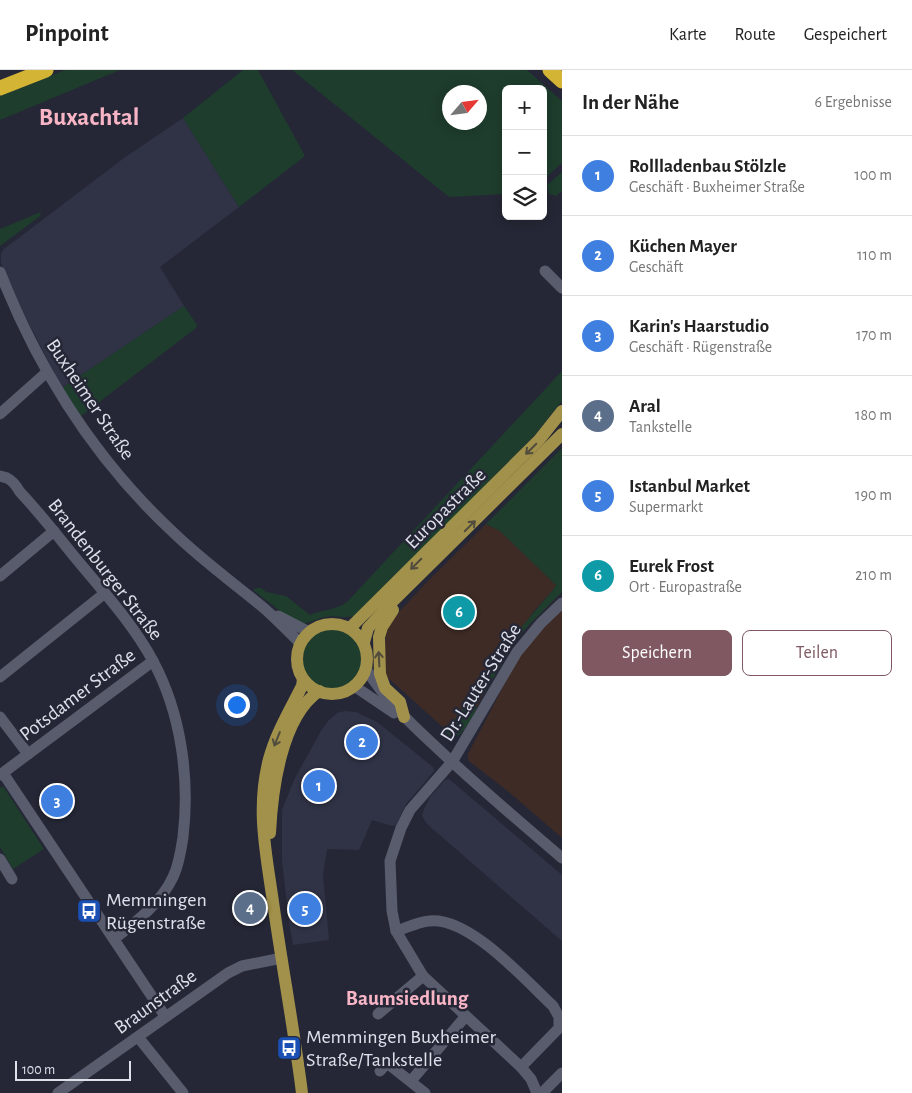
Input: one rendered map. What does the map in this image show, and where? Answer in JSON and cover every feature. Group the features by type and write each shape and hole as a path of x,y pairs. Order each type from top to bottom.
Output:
{"highway":[{"path":"0,80 20,70"},
{"path":"0,88 46,70"},
{"path":"550,70 562,81"}],"main road":[{"name":"Europastraße","path":"350,628 539,440 562,411"},
{"name":"Europastraße","path":"364,642 368,628 562,434"},
{"path":"404,717 400,702 385,688 382,681 378,646 382,627 390,613 402,600 410,585"},
{"path":"329,623 336,623 350,628 364,642 367,655 366,669 359,682 341,693 326,693 310,686 303,679 297,665 300,643 309,632 329,623"},
{"path":"302,1093 262,816 269,758 302,686 303,679"},
{"path":"269,866 274,781 293,726 304,704 319,691"}],"street":[{"path":"545,271 562,288"},
{"name":"Buxheimer Straße","path":"0,272 22,326 47,372 80,425 133,492 197,554 265,609 300,643"},
{"path":"0,414 47,372"},
{"name":"Brandenburger Straße","path":"0,476 8,478 54,531 133,630 153,661 171,705 180,747 185,807 182,847 174,877 166,889 143,916 114,939"},
{"path":"0,576 54,531"},
{"path":"0,677 105,593"},
{"name":"Dr.-Lauter-Straße","path":"396,931 392,911 390,861 410,810 452,762 517,652 541,622 562,602"},
{"name":"Buxheimer Straße","path":"265,609 309,632"},
{"name":"Potsdamer Straße","path":"1,774 153,661"},
{"path":"366,669 380,690 404,717 452,762 562,858"},
{"path":"354,686 393,713 404,717"},
{"path":"0,717 28,754"},
{"path":"1,774 165,1016"},
{"path":"0,858 12,879"},
{"path":"521,1067 559,1028 559,1016 553,1006 483,940 456,925 430,921 396,931 423,976 521,1067 531,1079 538,1093"},
{"name":"Braunstraße","path":"58,1093 165,1016 235,969 282,958"},
{"path":"378,1014 423,976"},
{"path":"411,1081 466,1017"},
{"path":"138,1037 183,1093"},
{"path":"380,1071 386,1063 424,1093"},
{"path":"542,1093 562,1073"}],"shaded area":[{"path":"183,118 239,207 160,267 184,306 62,388 12,290 1,263 1,254 4,249 124,158"},
{"path":"486,524 500,531 556,585 534,611 481,689 485,692 477,707 469,704 461,711 447,731 386,676 385,646 387,628 396,615 428,581"},
{"path":"562,609 562,838 469,761 468,754 515,664 530,642"},
{"path":"345,711 356,712 377,722 433,767 434,771 406,804 396,825 392,826 372,820 359,850 327,849 323,875 329,940 293,945 282,861 282,810 294,780 321,731 337,713"},
{"path":"449,779 562,875 562,941 427,824 422,816 424,809 430,797 445,780"}],"green space":[{"path":"65,70 120,70 0,120 0,96"},
{"path":"243,70 258,70 305,156 239,207 183,118"},
{"path":"292,70 527,70 544,85 502,85 502,194 449,197"},
{"path":"547,88 562,101 562,163 547,176"},
{"path":"562,172 562,191 556,196 549,194 547,185"},
{"path":"41,212 40,216 0,246 0,229"},
{"path":"184,306 197,325 196,328 81,416 62,388"},
{"path":"562,371 562,401 535,435 360,613 352,617 329,616 308,623 297,624 253,590 261,588 266,592 286,596 310,615 338,607 347,602"},
{"path":"562,448 562,592 515,642 485,692 481,689 506,645 556,585 500,531 486,524"},
{"path":"332,628 349,633 354,637 358,642 363,659 358,676 354,681 349,685 332,690 315,685 310,681 306,676 301,659 306,642 310,637 315,633"},
{"path":"469,704 477,707 464,731 450,739 443,735 461,711"},
{"path":"3,786 44,849 13,869 0,847 0,788"}],"place":[{"name":"Eurek Frost","path":"459,612"},
{"name":"Küchen Mayer","path":"362,742"},
{"name":"Rollladenbau Stölzle","path":"319,786"},
{"name":"Karin's Haarstudio","path":"57,801"},
{"name":"Aral","path":"250,908"},
{"name":"Istanbul Market","path":"305,909"},
{"name":"Memmingen Rügenstraße","path":"89,911"},
{"name":"Memmingen Buxheimer Straße/Tankstelle","path":"289,1048"}],"district":[{"name":"Buxachtal","path":"89,116"},
{"name":"Baumsiedlung","path":"407,998"}]}
